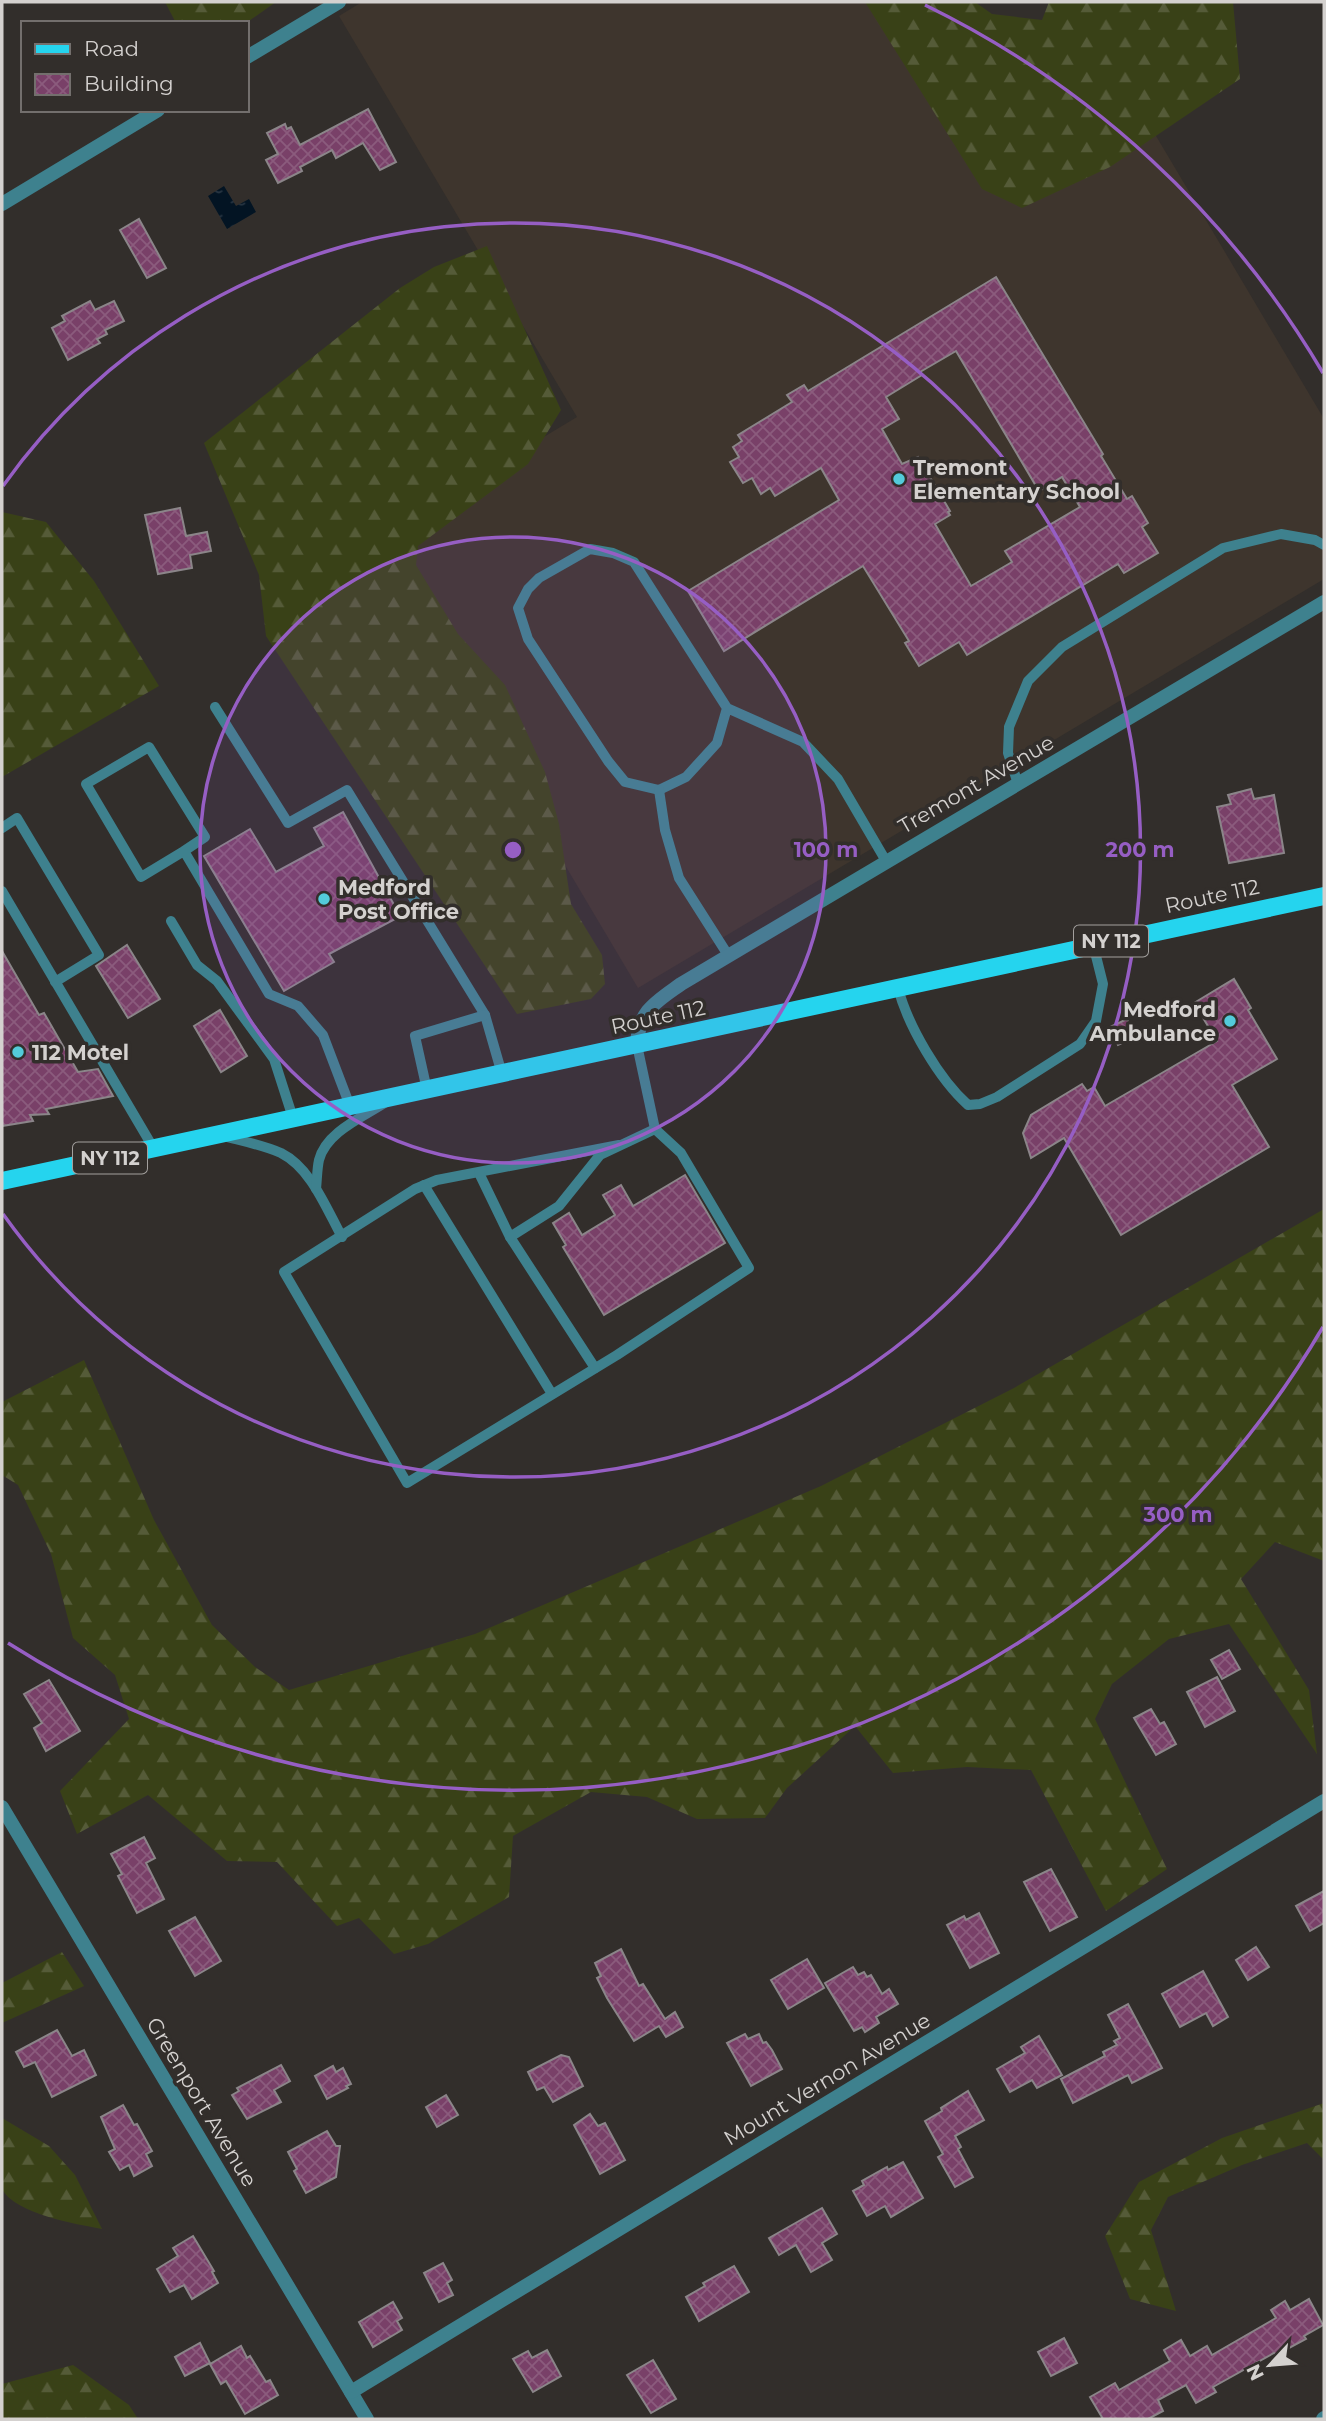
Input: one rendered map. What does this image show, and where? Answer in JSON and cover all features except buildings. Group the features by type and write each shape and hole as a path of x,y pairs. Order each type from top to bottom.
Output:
{"main road":[{"name":"Route 112","path":"2,1181 1324,896"}],"street":[{"path":"248,56 339,2"},
{"path":"2,204 155,112"},
{"name":"Tremont Avenue","path":"637,1045 640,1021 648,1009 681,984 1324,602"},
{"name":"Mount Vernon Avenue","path":"351,2392 1324,1801"},
{"name":"Greenport Avenue","path":"2,1807 367,2419"}],"lane":[{"path":"1018,784 1008,753 1009,727 1028,681 1062,647 1223,548 1281,534 1315,540 1324,545"},
{"path":"727,708 717,743 686,777 659,790 625,782 608,761 528,639 518,608 528,589 539,579 590,549 613,553 634,562 727,708 803,742 838,779 886,861"},
{"path":"215,707 288,823 348,790 485,1015 502,1074"},
{"path":"149,747 205,837 184,851 141,877 86,784 149,747"},
{"path":"659,790 665,830 680,878 728,955"},
{"path":"2,828 17,818 99,955 55,982"},
{"path":"184,851 269,994 298,1006 323,1035 350,1106"},
{"path":"2,891 154,1149"},
{"path":"171,921 197,965 217,981 274,1059 293,1118"},
{"path":"898,988 904,1010 950,1088 968,1105 980,1104 997,1097 1080,1044 1096,1021 1103,984 1093,944"},
{"path":"427,1090 415,1036 485,1015"},
{"path":"619,1145 437,1180 424,1185 284,1272 408,1483 595,1368 749,1268 681,1153 654,1129 637,1045"},
{"path":"316,1189 319,1160 334,1136 394,1097"},
{"path":"510,1237 559,1206 600,1155 654,1129"},
{"path":"218,1135 283,1154 294,1163 316,1189 341,1237"},
{"path":"479,1173 510,1237 595,1368"},
{"path":"424,1185 552,1394"}],"shaded area":[{"name":"Tremont Elementary School","path":"362,2 885,2 1143,114 1324,419 1324,579 638,988 372,540 577,417 339,16"}],"green space":[{"path":"165,2 276,2 248,22 175,21"},
{"path":"865,2 975,2 992,14 1042,20 1049,2 1233,2 1240,79 1110,167 1022,208 982,189"},
{"path":"487,246 561,410 528,464 418,546 416,565 458,634 505,685 545,772 559,824 571,904 602,955 605,984 591,999 517,1014 266,636 259,575 204,443 400,288 434,267"},
{"path":"2,512 46,522 94,581 159,686 2,777"},
{"path":"1324,1209 1324,1561 1275,1542 1241,1579 1309,1690 1317,1754 1229,1624 1169,1639 1112,1684 1095,1719 1167,1869 1106,1911 1031,1770 967,1767 893,1773 855,1726 787,1788 765,1818 697,1819 647,1797 591,1792 513,1836 509,1897 428,1944 394,1954 359,1918 337,1926 277,1862 227,1861 148,1795 77,1834 60,1791 129,1719 115,1675 73,1638 51,1554 18,1485 2,1475 2,1402 84,1360 154,1520 212,1625 255,1667 289,1690 475,1634 821,1486 1014,1388"},
{"path":"62,1952 84,1986 2,2023 2,1983"},
{"path":"1324,2103 1324,2160 1307,2143 1242,2165 1168,2197 1151,2230 1176,2311 1130,2299 1105,2236 1139,2182 1222,2138"},
{"path":"2,2118 49,2146 75,2175 102,2229 32,2211 9,2198 2,2189"},
{"path":"73,2365 129,2405 138,2419 2,2419 2,2384"}],"water":[{"path":"224,186 236,206 249,199 256,212 227,229 208,196"}],"place":[{"name":"Tremont Elementary School","path":"899,479"},
{"name":"Medford Post Office","path":"324,899"},
{"name":"Medford Ambulance","path":"1230,1021"},
{"name":"112 Motel","path":"18,1052"}]}
